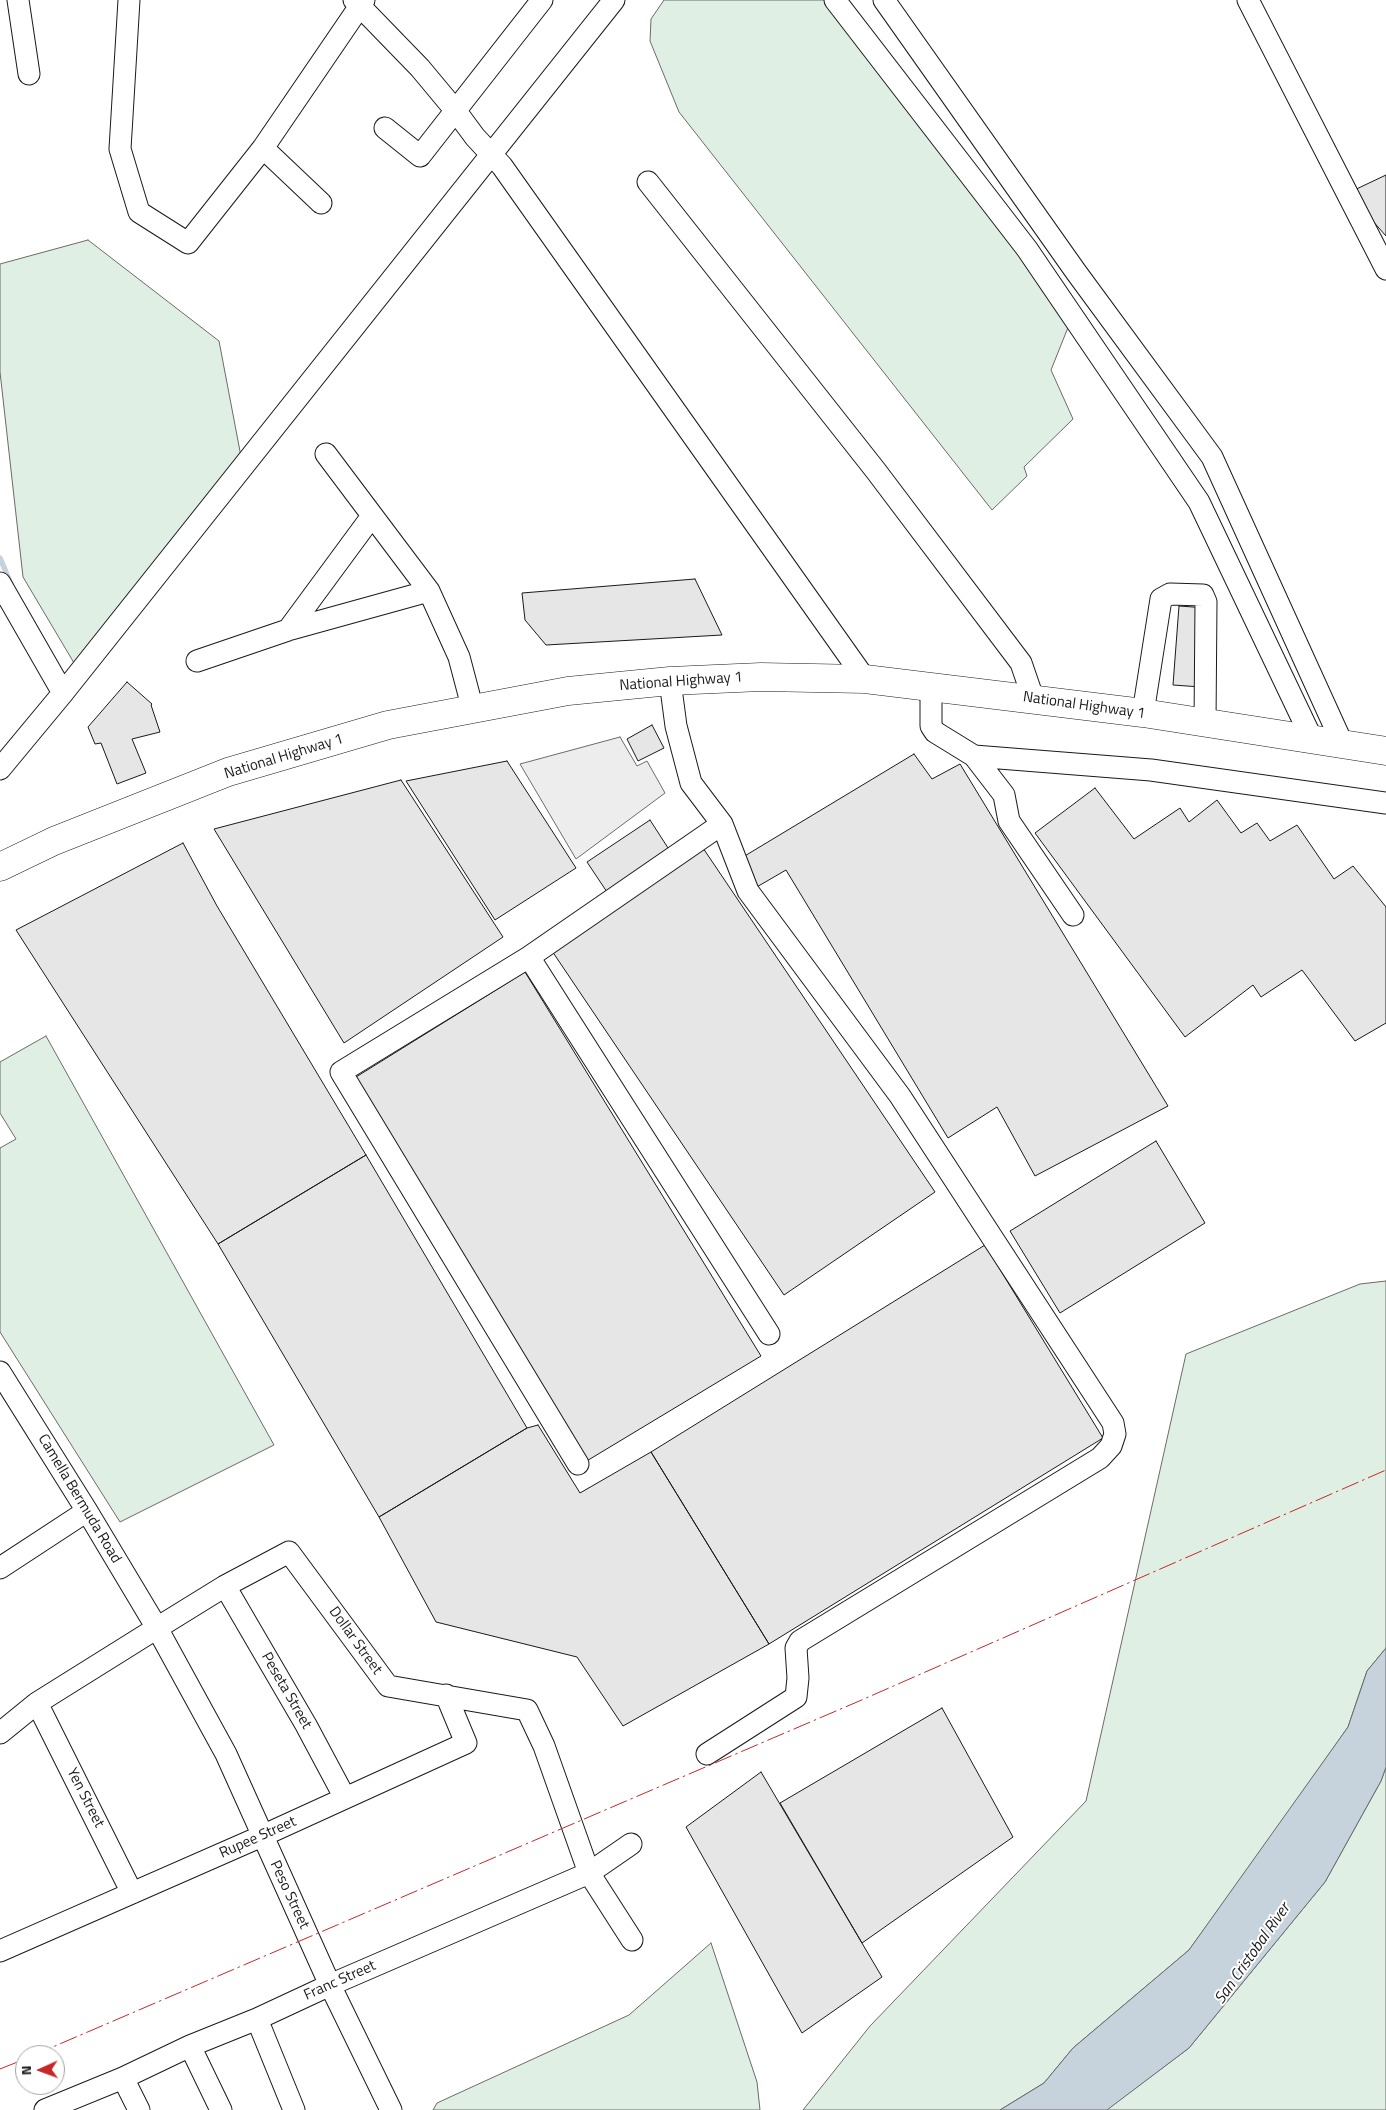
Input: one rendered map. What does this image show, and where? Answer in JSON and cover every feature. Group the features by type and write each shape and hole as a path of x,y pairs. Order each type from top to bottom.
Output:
{"highway":[{"name":"National Highway 1","path":"0,867 54,841 228,772 388,725 568,691 670,681 761,677 865,679 1033,698 1386,750"}],"street":[{"path":"18,0 29,74"},
{"path":"130,0 120,149 139,212 188,243 263,148 360,2 420,68 508,174 865,679"},
{"path":"385,128 420,156 542,0"},
{"path":"0,769 63,693 614,0"},
{"path":"835,0 1026,249 1199,502 1312,739"},
{"path":"884,0 1076,272 1212,457 1343,744"},
{"path":"1248,0 1386,269"},
{"path":"263,148 320,204"},
{"path":"648,182 876,471 1021,663 1033,698"},
{"path":"326,454 428,591 459,657 473,710"},
{"path":"288,630 372,516"},
{"path":"0,583 63,693"},
{"path":"197,661 288,630 428,591"},
{"path":"1143,713 1161,599 1170,594 1203,595 1206,602 1204,724"},
{"path":"670,681 676,726 691,783 722,824 748,892 900,1096 1113,1423 1115,1434 1111,1446 1100,1458 800,1641 796,1648 798,1678 796,1697 707,1754"},
{"path":"930,686 931,726 935,732 974,756 1004,795 1009,821 1073,915"},
{"path":"974,756 1151,770 1386,803"},
{"path":"578,1464 341,1072 530,957 722,824"},
{"path":"530,957 769,1334"},
{"name":"Camella Bermuda Road","path":"0,1372 87,1510 157,1628"},
{"path":"0,1568 87,1510"},
{"name":"Dollar Street","path":"0,1733 37,1703 224,1586 289,1552 388,1686 528,1710 544,1746 589,1873 632,1940"},
{"name":"Peseta Street","path":"224,1586 306,1725 345,1798"},
{"name":"Peso Street","path":"157,1628 226,1754 330,1985 391,2110"},
{"name":"Rupee Street","path":"3,1944 132,1893 466,1743 446,1695"},
{"name":"Yen Street","path":"37,1703 132,1893"},
{"name":"Franc Street","path":"56,2108 190,2046 257,2019 330,1985 589,1873 631,1844"},
{"path":"257,2019 294,2110"},
{"path":"190,2046 221,2110"},
{"path":"123,2078 138,2110"}],"green space":[{"path":"664,0 826,0 1071,320 1051,370 1073,419 1024,467 1027,476 992,510 679,112 650,41 651,19"},
{"path":"88,240 219,341 243,467 77,668 23,577 0,372 0,264"},
{"path":"46,1036 274,1445 120,1522 0,1332 0,1148 16,1139 0,1113 0,1062"},
{"path":"1386,1281 1386,1648 1367,1671 1348,1727 1273,1834 1189,1950 1073,2048 1044,2083 1000,2110 803,2110 870,2026 1086,1801 1186,1354 1360,1284"},
{"path":"1386,1767 1386,2110 1106,2110 1189,2048 1325,1882 1381,1781"},
{"path":"711,1943 757,2082 760,2110 433,2110 437,2103 629,2015"}],"shaded area":[{"path":"620,737 637,766 647,761 665,793 576,859 520,764"}],"water":[{"name":"San Cristobal River","path":"1386,1648 1386,1767 1381,1781 1325,1882 1189,2048 1107,2110 1000,2110 1044,2083 1073,2048 1189,1950 1348,1727 1367,1671"}],"building":[{"path":"1386,175 1386,236 1348,193"},
{"path":"695,579 722,635 546,645 525,620 522,593"},
{"path":"1179,606 1207,608 1201,687 1173,685"},
{"path":"127,682 152,704 160,732 132,739 146,773 117,784 101,743 95,744 88,727"},
{"path":"652,725 664,748 638,761 627,739"},
{"path":"914,754 932,779 960,764 1168,1106 1035,1176 997,1107 948,1138 786,870 755,888 738,860"},
{"path":"507,761 576,868 495,920 406,781"},
{"path":"401,780 503,937 344,1043 214,829"},
{"path":"1095,788 1134,839 1180,808 1189,822 1217,800 1241,833 1257,823 1270,841 1297,825 1334,879 1353,866 1386,907 1386,1023 1355,1041 1302,970 1261,997 1253,985 1185,1037 1035,833"},
{"path":"650,820 670,851 607,892 587,862"},
{"path":"183,843 217,906 366,1155 218,1244 16,930"},
{"path":"703,848 935,1192 784,1295 552,951"},
{"path":"525,972 761,1356 585,1462 356,1077"},
{"path":"1156,1141 1205,1223 1060,1313 1010,1231"},
{"path":"366,1155 527,1428 379,1517 218,1244"},
{"path":"985,1245 1103,1438 769,1644 651,1452"},
{"path":"538,1425 580,1493 651,1452 769,1644 623,1726 577,1657 436,1622 379,1517 527,1428"},
{"path":"942,1708 1013,1837 862,1943 780,1803"},
{"path":"761,1772 882,1977 802,2033 686,1827"}],"waterway":[{"path":"0,558 11,584"}],"power":[{"path":"57,2045 857,1702 1386,1470"},
{"path":"0,2069 15,2063"}]}
